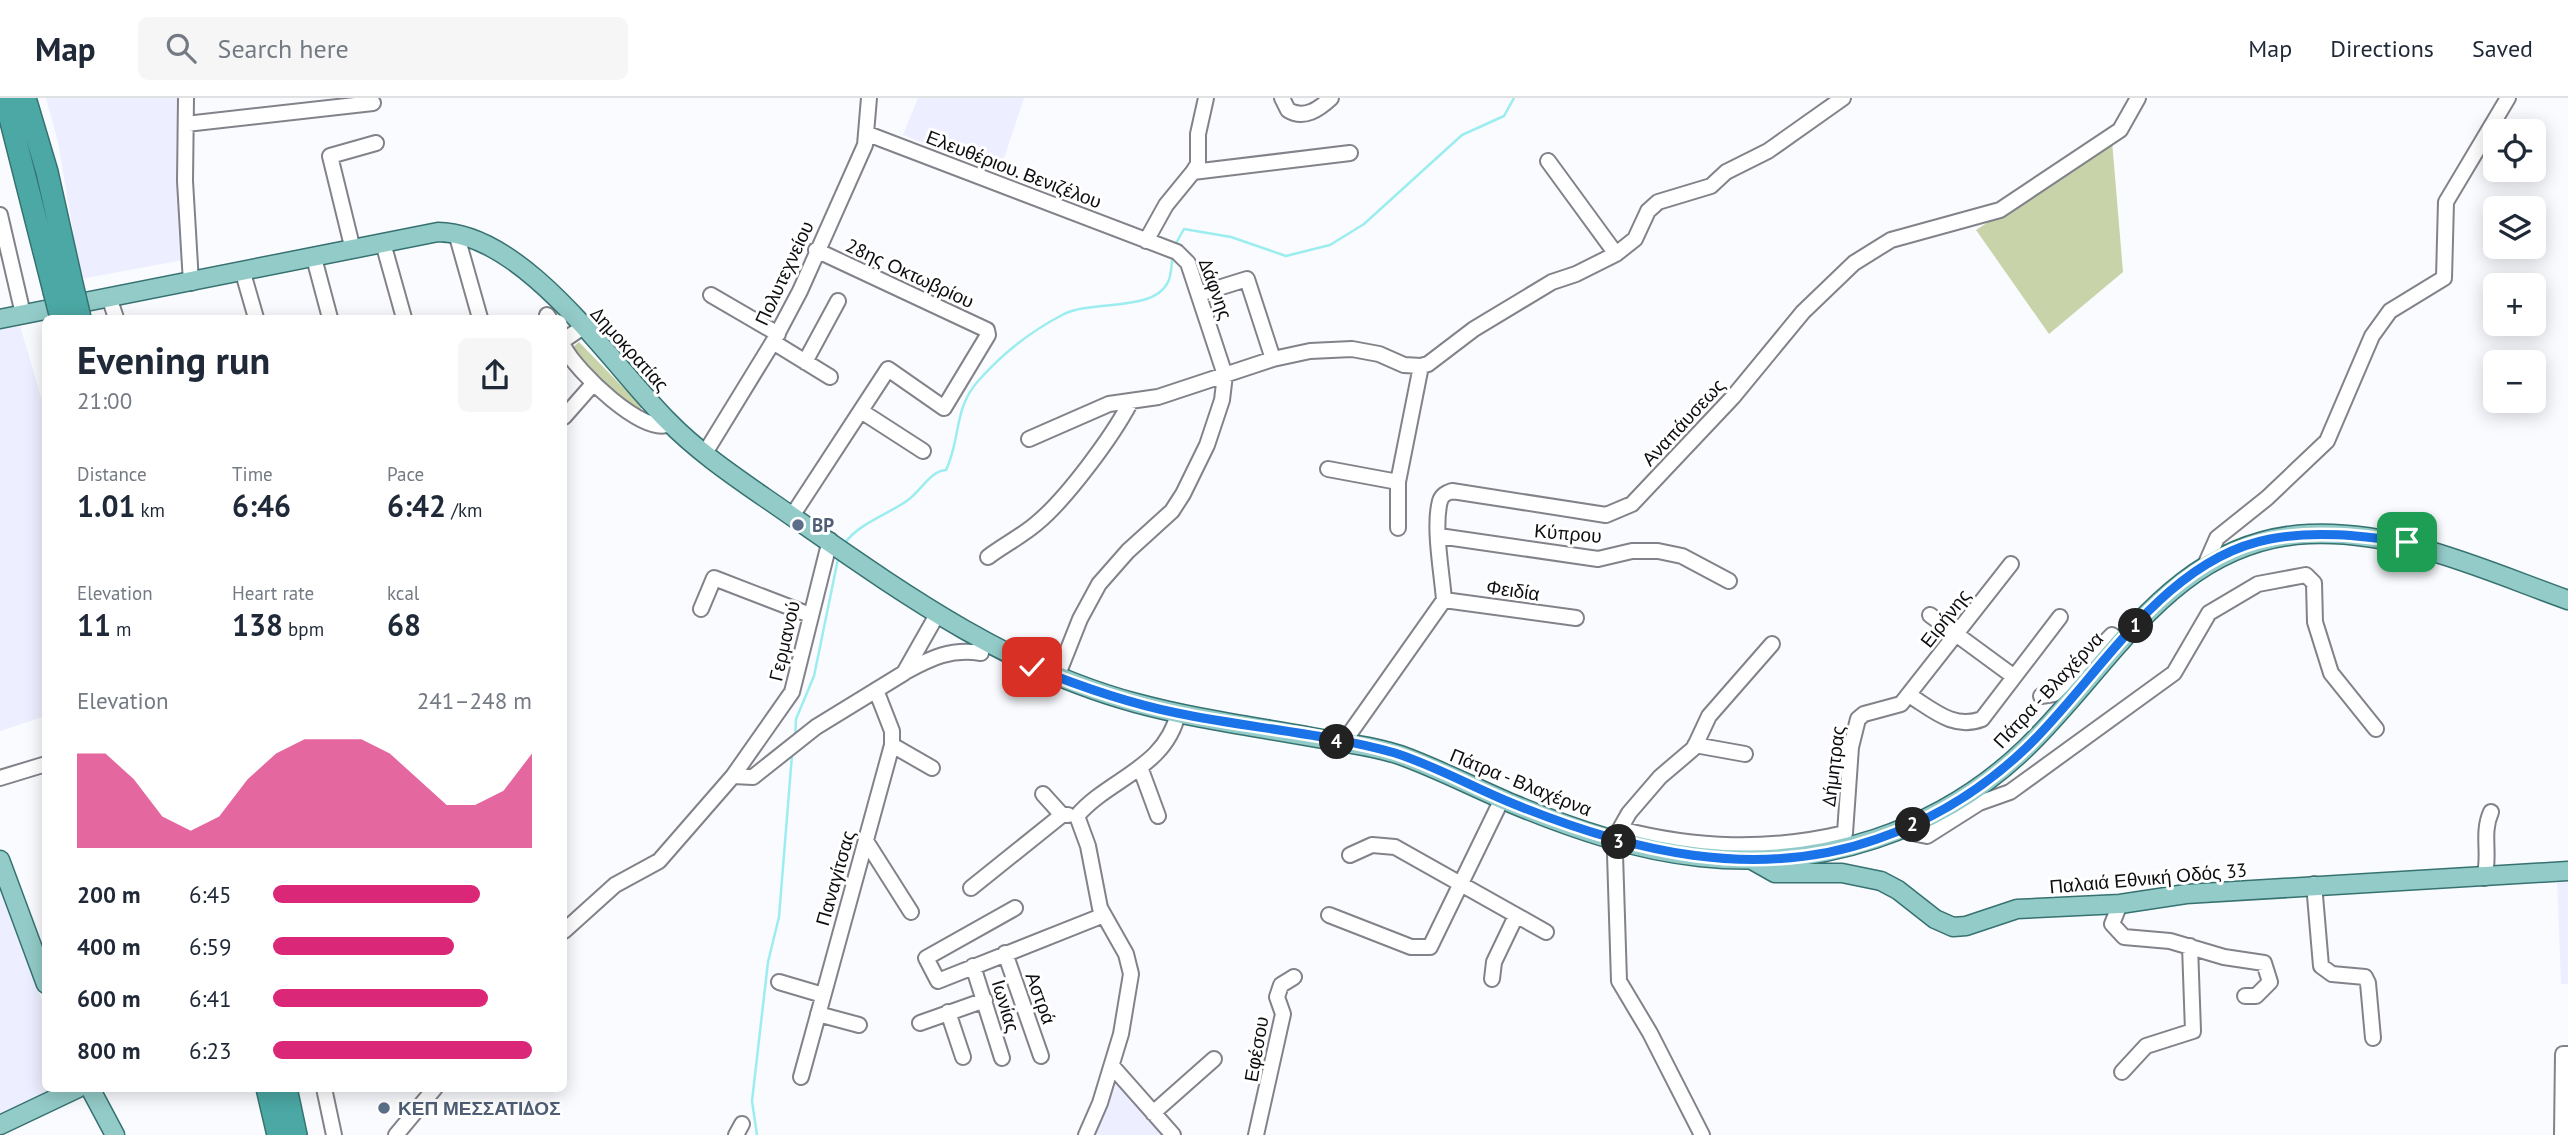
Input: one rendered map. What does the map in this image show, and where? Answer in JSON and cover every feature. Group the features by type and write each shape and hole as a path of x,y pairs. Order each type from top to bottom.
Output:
{"highway":[{"path":"5,98 63,287 79,315"},
{"path":"25,98 47,172 63,287 61,315"},
{"path":"268,1092 280,1123 296,1135"},
{"path":"280,1123 285,1092"}],"main road":[{"name":"Δημοκρατίας","path":"0,319 438,233 456,233 481,240 513,259 583,327 670,424 792,516 938,613 1014,659 1103,694 1178,713"},
{"name":"Πάτρα - Βλαχέρνα","path":"1178,713 1397,754 1502,799 1675,854 1752,860 1839,849 1872,841 1911,826 1963,798 2004,768 2059,714 2164,597 2206,563 2267,539 2309,534 2407,542 2568,600"},
{"path":"0,860 42,973"},
{"name":"Παλαιά Εθνική Οδός 33","path":"1752,860 1775,873 1842,873 1881,881 1898,890 1935,919 1953,927 1966,926 2017,909 2120,904 2186,894 2314,884 2484,878 2568,871"},
{"path":"0,1125 70,1092"},
{"path":"92,1092 115,1135"}],"street":[{"path":"186,98 186,191 191,283"},
{"name":"Πολυτεχνείου","path":"705,453 775,338 816,250 868,134 866,114 869,98"},
{"path":"1146,241 1166,205 1198,164 1198,134 1206,98"},
{"path":"1282,98 1287,110 1294,114 1316,111 1331,98"},
{"path":"1029,439 1105,405 1158,397 1273,359 1310,351 1352,349 1379,354 1404,365 1421,366 1474,329 1552,282 1576,274 1616,254 1635,239 1648,211 1658,202 1711,186 1726,172 1768,151 1843,98"},
{"name":"Αναπάυσεως","path":"1444,600 1439,536 1440,501 1443,494 1452,491 1606,515 1632,505 1733,397 1803,312 1854,263 1891,240 2000,210 2120,131 2138,98"},
{"path":"2206,563 2217,538 2267,498 2327,441 2372,336 2390,312 2444,278 2446,202 2508,98"},
{"path":"186,124 373,103"},
{"name":"Ελευθέριου. Βενιζέλου","path":"868,134 1146,241"},
{"path":"353,250 330,156 376,143"},
{"path":"1193,172 1350,153"},
{"path":"1548,161 1616,254"},
{"path":"0,215 23,314"},
{"path":"456,233 479,315"},
{"name":"Δάφνης","path":"1146,241 1171,250 1188,263 1225,374"},
{"path":"383,243 403,315"},
{"name":"28ης Οκτωβρίου","path":"816,250 987,330 987,340 944,408 888,369 861,411"},
{"path":"314,258 329,315"},
{"path":"243,273 255,315"},
{"path":"1199,294 1247,279 1273,359"},
{"path":"711,295 830,377"},
{"path":"109,297 115,315"},
{"path":"805,362 838,301"},
{"path":"567,338 583,327"},
{"path":"567,351 593,384 654,426 670,424"},
{"path":"1398,528 1398,482 1421,366"},
{"path":"1057,677 1080,619 1099,583 1128,551 1172,511 1183,494 1213,430 1225,389 1225,374"},
{"path":"567,414 593,384"},
{"path":"988,557 1030,529 1057,504 1113,432 1130,403"},
{"path":"792,516 861,411 923,451"},
{"path":"1328,470 1398,482"},
{"name":"Κύπρου","path":"1439,536 1598,559 1632,551 1658,551 1682,556 1729,581"},
{"name":"Γερμανού","path":"567,928 615,885 659,861 733,776 789,698 803,654 810,614 838,546"},
{"name":"Ειρήνης","path":"1909,695 2011,565"},
{"path":"1911,826 1917,834 1927,836 1979,803 2010,792 2174,673 2209,613 2259,584 2306,575 2314,583 2315,622 2331,673 2376,729"},
{"path":"701,609 713,578 810,614"},
{"path":"1343,743 1444,600"},
{"name":"Φειδία","path":"1444,600 1576,618"},
{"path":"904,673 938,613"},
{"path":"1930,615 2013,676"},
{"path":"1909,695 1956,723 1970,724 1982,719 2060,618"},
{"path":"2041,696 2054,694 2112,635 2122,643"},
{"path":"1702,1135 1619,981 1614,905 1618,835 1650,788 1695,745 1709,716 1772,645"},
{"path":"733,776 753,777 794,743 934,656 964,650 981,653"},
{"name":"Παναγίτσας","path":"801,1077 892,745 892,731 876,690"},
{"name":"Δήμητρας","path":"1618,835 1725,848 1801,843 1845,833 1851,747 1858,719 1864,714 1892,709 1909,695"},
{"path":"971,888 1069,815 1140,767 1172,737 1178,713"},
{"path":"892,745 932,768"},
{"path":"1695,745 1745,754"},
{"path":"0,778 42,765"},
{"path":"1140,767 1158,816"},
{"path":"1043,794 1069,815 1088,846 1093,880 1104,915 1126,954 1131,974 1127,1009 1112,1066 1086,1135"},
{"path":"1329,915 1411,947 1425,948 1434,943 1502,799"},
{"path":"2484,878 2485,829 2491,812"},
{"path":"866,841 911,912"},
{"path":"1350,855 1372,845 1395,847 1546,932"},
{"path":"2314,884 2321,966 2332,974 2365,977 2368,983 2372,1038"},
{"path":"2120,904 2112,924 2118,934 2190,946 2224,957 2263,963 2270,982 2256,996 2245,996"},
{"path":"1015,908 926,958 938,981 1104,915"},
{"path":"1492,979 1494,962 1516,916"},
{"path":"2122,1072 2146,1046 2193,1031 2190,946"},
{"name":"Αστρά","path":"1005,953 1041,1056"},
{"name":"Ιωνίας","path":"974,966 1002,1058"},
{"name":"Εφέσου","path":"1256,1135 1283,1014 1277,998 1282,985 1294,977"},
{"path":"779,982 823,995"},
{"path":"920,1023 985,1000"},
{"path":"948,1012 963,1057"},
{"path":"818,1014 859,1026"},
{"path":"2562,1135 2563,1054 2568,1054"},
{"path":"1153,1113 1214,1059"},
{"path":"1112,1066 1173,1135"},
{"path":"325,1092 334,1135"},
{"path":"396,1135 432,1092"}],"shaded area":[{"path":"46,98 178,98 176,160 183,260 81,279 58,142"},
{"path":"918,98 1024,98 999,173 903,135"},
{"path":"20,326 42,401 42,717 0,731 0,330"},
{"path":"2568,876 2568,984 2561,984 2557,877"},
{"path":"0,886 42,1001 42,1092 58,1092 0,1116"},
{"path":"1115,1084 1119,1085 1162,1135 1094,1135"}],"green space":[{"path":"2112,141 2123,272 2049,334 1976,230"},
{"path":"579,342 642,407 640,410 605,386 571,349"}],"waterway":[{"path":"1175,245 1184,229 1231,237 1286,256 1330,245 1364,224 1462,135 1504,116 1514,98"},
{"path":"845,543 866,524 908,500 935,474 946,470 965,402 979,380 1008,352 1041,327 1064,314 1150,298 1168,282 1173,255"},
{"path":"795,738 796,719 814,676 838,559"},
{"path":"757,1135 752,1101 768,962 779,917 792,755"}],"place":[{"name":"BP","path":"798,525"},
{"name":"ΚΕΠ ΜΕΣΣΑΤΙΔΟΣ","path":"384,1108"}],"route":[{"path":"1032,667 1103,694 1140,704 1397,754 1512,804 1568,825 1650,850 1705,858 1752,860 1817,853 1872,841 1911,826 1963,798 2026,748 2145,616 2185,578 2206,563 2267,539 2309,534 2407,542"}]}
